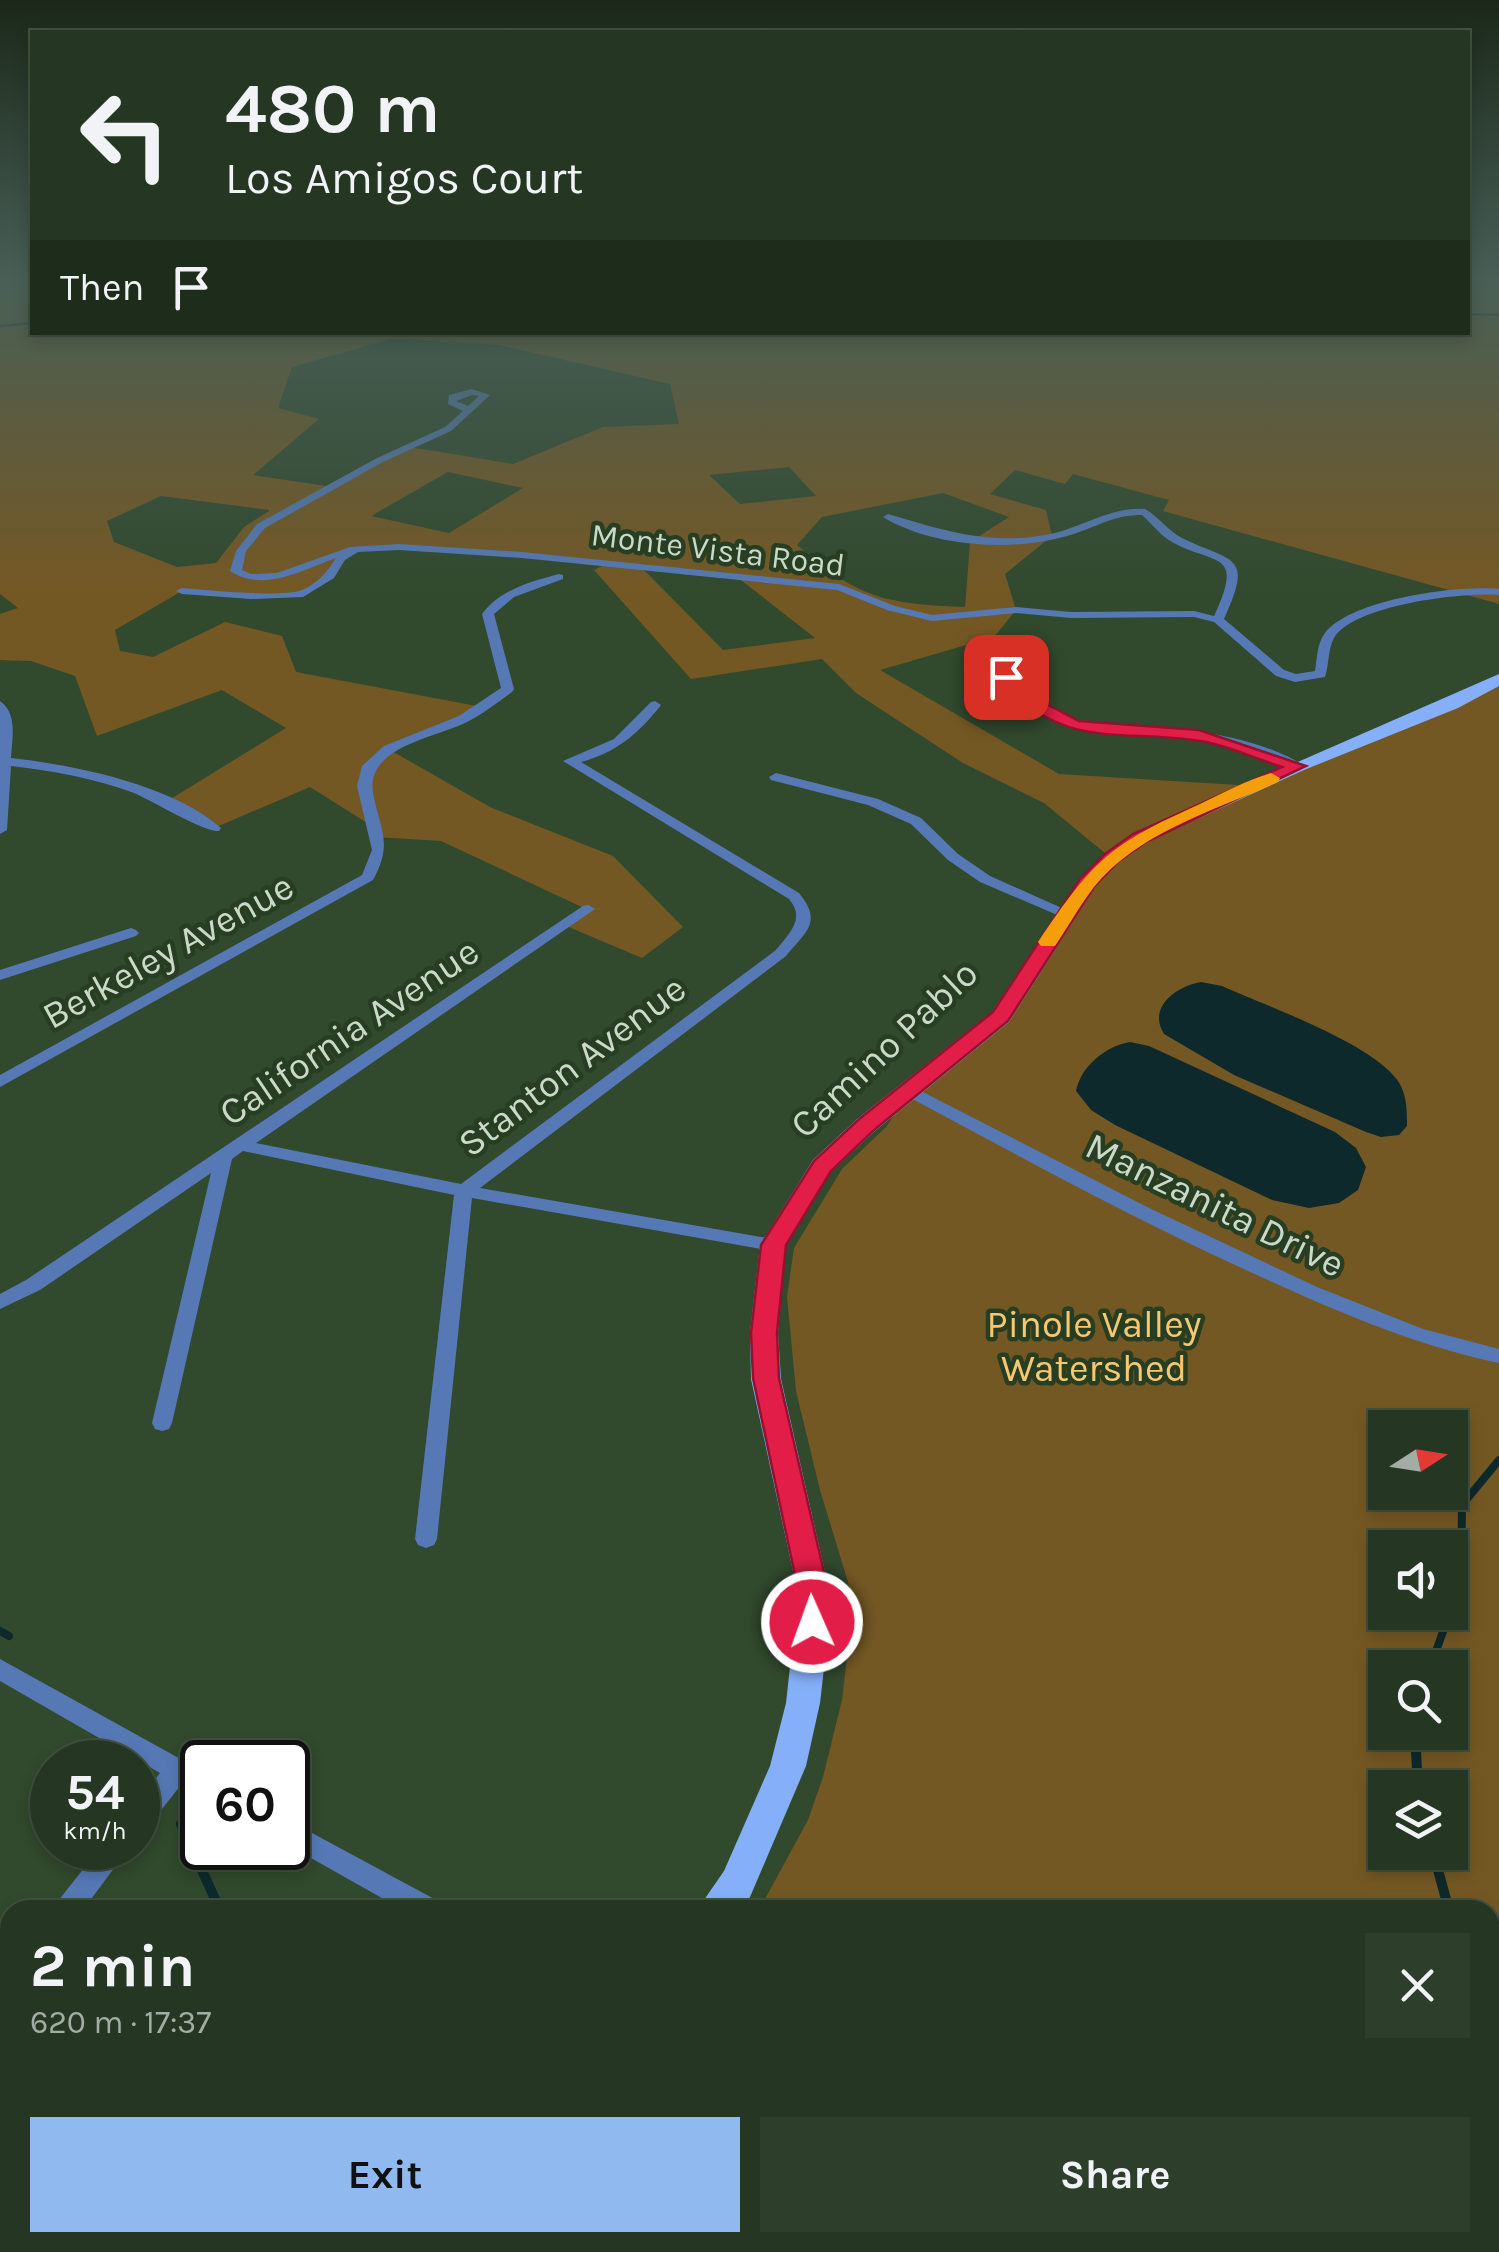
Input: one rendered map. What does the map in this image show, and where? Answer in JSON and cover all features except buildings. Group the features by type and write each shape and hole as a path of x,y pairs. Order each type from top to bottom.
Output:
{"main road":[{"name":"Camino Pablo","path":"724,1900 738,1884 788,1766 803,1703 814,1594 766,1378 764,1333 774,1245 822,1166 866,1125 1001,1016 1087,884 1140,838 1297,766 1452,704 1499,679"}],"street":[{"name":"Monte Vista Road","path":"468,410 448,430 380,460 262,526 241,551 236,570 258,578 283,574 334,553 399,547 522,555 838,587 890,608 932,618 1016,610 1071,615 1168,612 1218,620"},
{"path":"888,517 946,538 989,543 1038,540 1125,512 1145,512 1174,539 1220,556 1230,566 1233,587 1218,620 1280,673 1310,677 1321,674 1328,637 1340,626 1368,613 1454,591 1499,592"},
{"path":"182,590 251,596 303,594 330,576 341,558 355,549"},
{"name":"Berkeley Avenue","path":"0,1082 368,877 379,850 364,786 367,769 388,749 464,718 508,690 488,614 494,603 513,593 559,578"},
{"path":"1006,677 1038,708 1077,726 1199,735 1297,766"},
{"path":"0,705 7,722 0,830"},
{"name":"Stanton Avenue","path":"426,1538 464,1191 780,953 804,925 804,908 794,896 570,762 624,742 655,705"},
{"path":"3,762 124,782 168,800 214,828"},
{"path":"776,777 873,802 916,820 953,857 985,878 1067,914"},
{"name":"California Avenue","path":"162,1423 232,1150 588,910"},
{"path":"0,975 131,933"},
{"name":"Manzanita Drive","path":"911,1091 1222,1253 1417,1336 1491,1354"},
{"path":"0,1302 33,1285 232,1150 774,1245"},
{"path":"0,1670 180,1772"},
{"path":"160,1791 176,1770"},
{"path":"310,1844 411,1900"},
{"path":"76,1900 99,1870"}],"green space":[{"name":"Pinole Valley Watershed","path":"0,382 287,382 278,408 319,419 253,475 333,487 410,447 513,464 603,427 679,424 670,384 662,382 1499,382 1499,604 1163,511 1169,500 1073,474 1065,484 1015,470 990,494 1046,510 1052,536 1005,574 1016,610 994,637 880,670 1059,774 1254,786 1499,679 1499,1900 764,1900 808,1820 823,1777 842,1700 851,1592 796,1391 787,1297 794,1248 842,1169 886,1127 911,1091 971,1044 1111,858 1044,803 963,763 856,693 822,659 691,679 594,570 606,564 399,547 355,549 341,558 330,576 303,594 251,596 182,591 115,630 120,651 153,657 225,622 282,636 296,672 482,707 390,750 490,807 613,856 683,927 642,958 564,925 586,909 441,841 375,837 372,826 310,787 214,828 169,800 286,728 222,690 97,736 75,676 31,661 0,660 0,614 18,608 0,594","holes":["789,467 816,496 740,504 709,475","448,472 523,488 449,533 371,516","943,493 1009,517 970,542 965,607 893,600 837,577 797,545 822,517","161,496 269,510 244,527 216,563 177,567 114,542 107,521","642,568 737,577 815,638 723,650"]}],"water":[{"path":"1201,982 1222,986 1290,1015 1366,1053 1401,1086 1407,1126 1399,1135 1381,1137 1366,1132 1234,1075 1164,1034 1159,1015 1167,999"},
{"path":"1130,1042 1149,1046 1335,1132 1356,1148 1366,1167 1358,1190 1339,1203 1309,1208 1272,1200 1091,1110 1076,1091 1083,1073 1104,1053"}],"waterway":[{"path":"1436,1650 1461,1575 1462,1505 1499,1460"},
{"path":"0,1631 9,1636"},
{"path":"1416,1750 1417,1770"},
{"path":"202,1870 215,1900"},
{"path":"1438,1870 1446,1900"}],"slow traffic":[{"path":"1048,942 1087,884 1112,858 1140,838 1271,778"}],"route":[{"path":"812,1622 814,1594 766,1378 766,1294 774,1245 822,1166 866,1125 1001,1016 1087,884 1112,858 1140,838 1297,766 1225,740 1199,735 1077,726 1048,715 1006,677"}]}
